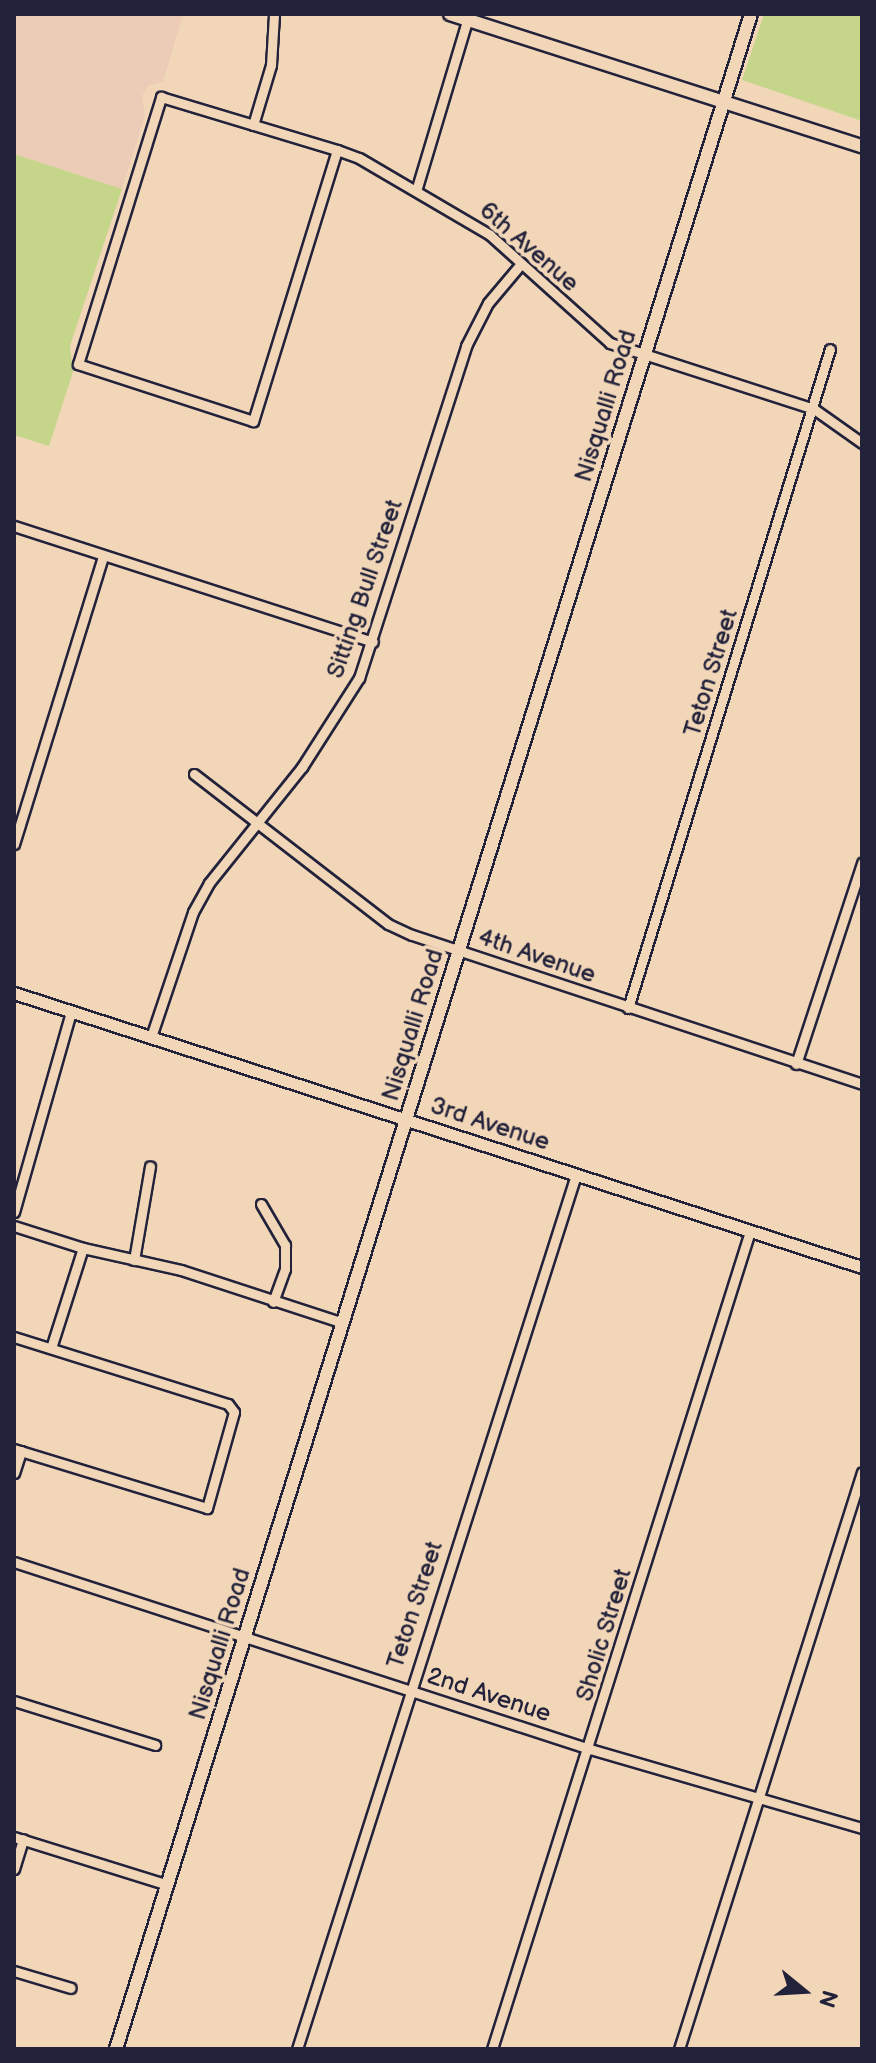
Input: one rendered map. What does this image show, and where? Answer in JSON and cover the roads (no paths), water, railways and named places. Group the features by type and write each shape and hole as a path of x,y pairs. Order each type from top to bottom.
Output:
{"main road":[{"path":"450,14 468,17 862,146"},
{"name":"Nisqualli Road","path":"116,2049 751,14"}],"street":[{"path":"253,125 271,65 274,14"},
{"path":"416,191 468,17"},
{"name":"6th Avenue","path":"337,150 253,421 78,364 161,97 337,150 416,191 490,235 610,343 814,409 862,443"},
{"name":"Sitting Bull Street","path":"151,1037 193,912 255,823 330,725 373,642 466,346 488,303 520,265"},
{"name":"Teton Street","path":"628,1008 830,349"},
{"path":"14,526 373,642"},
{"path":"14,844 103,557"},
{"name":"4th Avenue","path":"194,774 388,924 459,951 862,1084"},
{"path":"796,1064 862,863"},
{"name":"3rd Avenue","path":"14,993 862,1267"},
{"path":"14,1212 71,1012"},
{"path":"134,1260 150,1166"},
{"name":"Teton Street","path":"297,2049 409,1690 576,1175"},
{"path":"261,1204 285,1245 285,1269 273,1302"},
{"path":"14,1226 343,1323"},
{"name":"Sholic Street","path":"492,2049 590,1749 750,1231"},
{"path":"51,1348 83,1248"},
{"path":"14,1337 228,1404 234,1412 207,1508 18,1450 14,1473"},
{"path":"679,2049 862,1472"},
{"name":"2nd Avenue","path":"14,1562 590,1749 762,1795 862,1828"},
{"path":"14,1701 155,1745"},
{"path":"14,1869 18,1838 168,1885"},
{"path":"14,1971 71,1988"}]}
